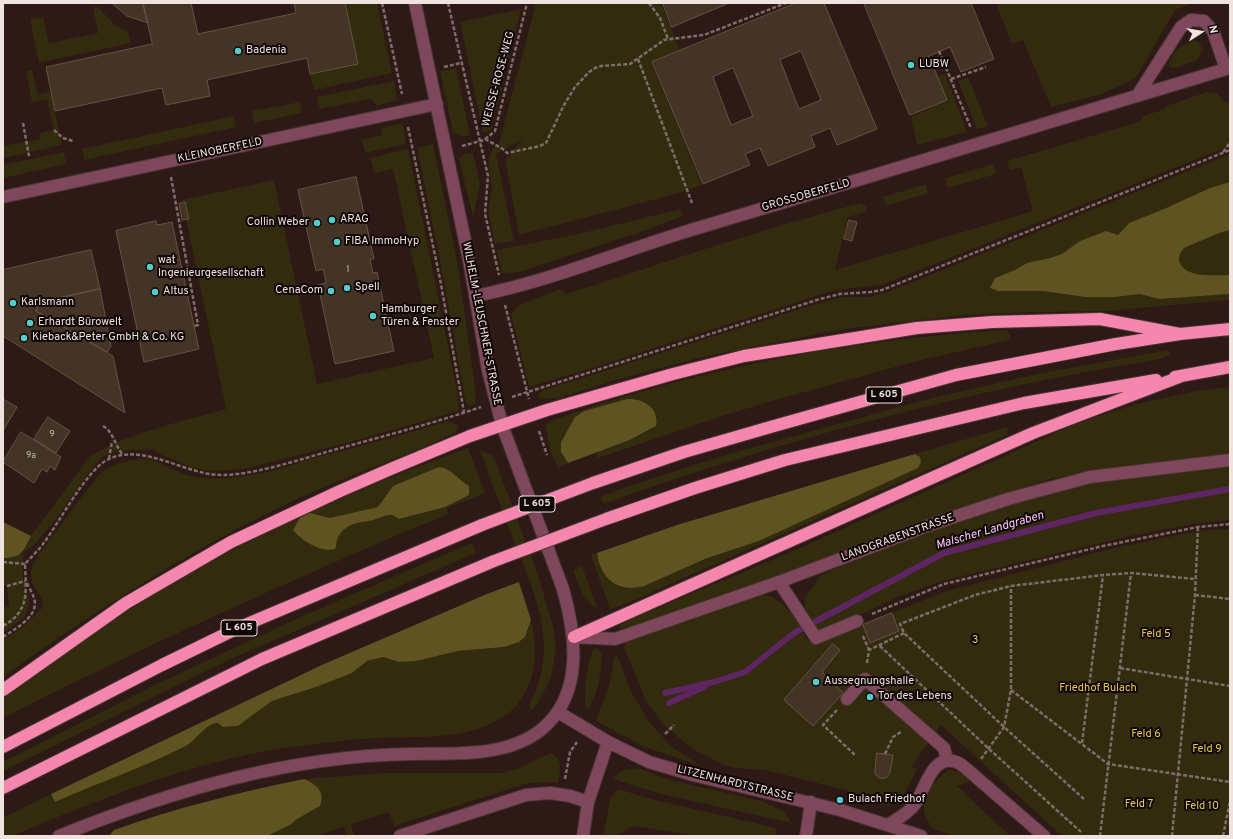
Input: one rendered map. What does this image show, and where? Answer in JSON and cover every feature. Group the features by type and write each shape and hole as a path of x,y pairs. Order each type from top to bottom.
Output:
{"highway":[{"path":"3,690 126,603 231,542 340,491 470,436 621,389 744,356 917,328 992,322 1100,319 1180,334"},
{"name":"L 605","path":"3,747 162,665 240,627 482,525 593,483 736,437 956,376 1046,356 1180,334 1230,329"},
{"path":"3,788 262,659 494,561 606,519 695,488 785,460 1024,403 1230,367"},
{"path":"574,637 1033,433 1182,376"}],"street":[{"name":"WILHELM-LEUSCHNER-STRASSE","path":"59,836 108,816 171,795 251,773 391,754 446,753 506,748 529,738 542,729 558,712 570,685 574,661 574,637 563,589 502,425 495,402 446,145 415,3"},
{"name":"GROSSOBERFELD","path":"475,296 511,288 699,227 1137,96 1229,71 1213,31 1204,21 1191,20 1181,27 1137,96"},
{"name":"KLEINOBERFELD","path":"3,197 437,104"},
{"name":"LANDGRABENSTRASSE","path":"574,637 615,639 779,582 930,525 994,504 1090,477 1230,460"},
{"path":"779,582 816,638 857,621"},
{"path":"847,699 865,679 944,748 947,760"},
{"name":"LITZENHARDTSTRASSE","path":"558,712 608,742 649,762 693,775 811,802 921,836"},
{"path":"583,836 588,802 608,742"},
{"path":"888,825 915,804 934,769 942,762 947,760 957,762 969,771 1044,836"},
{"path":"400,836 520,797 550,793 588,802"},
{"path":"806,836 811,802"}],"path":[{"path":"382,3 440,279 464,412"},
{"path":"448,3 488,176 485,214"},
{"name":"WEISSE-ROSE-WEG","path":"446,145 454,148 480,141 495,131 527,3"},
{"path":"649,3 660,18 668,39"},
{"path":"485,139 503,149 507,153 540,146 546,143 564,104 574,87 588,73 600,66 622,66 630,64 652,48 668,39 704,35 786,3"},
{"path":"939,51 977,145"},
{"path":"638,59 692,203"},
{"path":"951,79 986,67"},
{"path":"23,123 29,156"},
{"path":"54,130 63,138 74,141"},
{"path":"1223,153 1230,143"},
{"path":"3,626 16,617 22,608 25,596 25,564 43,544 86,481 100,464 109,459 123,455 145,455 195,472 224,475 265,468 307,458 528,393 820,299 840,294 882,290 1230,150"},
{"path":"168,162 198,325 194,326"},
{"path":"103,426 111,432 112,438 109,459"},
{"path":"112,438 123,455"},
{"path":"857,621 944,584 1103,546 1198,527 1230,524"},
{"path":"1172,836 1195,595 1198,527"},
{"path":"3,562 25,564"},
{"path":"1084,799 1004,727 904,633 900,624 975,595 1011,586 1103,575 1131,574 1195,579"},
{"path":"1100,836 1131,574"},
{"path":"1082,743 1103,575"},
{"path":"7,586 25,580"},
{"path":"3,637 21,626 32,613 35,605 34,599 25,580"},
{"path":"969,771 989,749 1004,727 1011,690 1011,586"},
{"path":"1195,595 1230,599"},
{"path":"865,679 869,650 880,646 904,633"},
{"path":"880,646 989,749 1081,832"},
{"path":"1120,668 1230,686"},
{"path":"1011,690 1108,764 1177,776 1230,782"},
{"path":"886,754 893,737 914,722"},
{"path":"665,734 674,725"},
{"path":"823,725 855,755"},
{"path":"561,795 570,752 586,729"},
{"path":"1223,836 1230,801"}],"green space":[{"path":"345,3 377,3 392,73 314,90 310,74 358,64"},
{"path":"536,3 661,3 680,50 651,62 702,185 679,193 519,235 505,159 523,139 496,154 514,241 495,244 488,210 492,189 488,161 493,148 499,143"},
{"path":"996,3 1193,3 1175,10 1136,78 1102,94 1051,107 1023,40 1012,44"},
{"path":"93,7 98,7 114,24 128,32 131,43 39,63 30,19 43,17 49,43 98,33"},
{"path":"521,9 491,130 483,133 460,22"},
{"path":"1197,41 1203,49 1198,60 1175,68 1169,67 1171,58 1177,50 1185,44"},
{"path":"456,68 470,135 462,137 453,132 440,71"},
{"path":"32,70 38,95 51,92 62,145 3,158 3,146 40,139 39,133 54,130 47,99 32,102 26,71"},
{"path":"945,74 967,132 917,145 911,117 947,100 938,77"},
{"path":"968,77 988,126 977,129 958,81"},
{"path":"394,81 397,100 377,106 371,99 320,109 317,97"},
{"path":"1207,92 1217,93 1223,100 1230,104 1230,146 882,285 835,290 529,387 511,314 518,306 560,289 567,294 750,235 861,203 867,207 866,212 848,217 835,270 1033,211 1021,167 1010,170 1007,161 1139,122 1143,116 1165,109 1166,106"},
{"path":"300,102 302,113 254,123 252,111"},
{"path":"234,116 236,127 84,160 82,149"},
{"path":"402,123 406,144 365,153 362,140 382,135 381,128"},
{"path":"433,144 458,265 476,395 475,404 470,406 467,405 465,399 441,265 417,148"},
{"path":"408,149 457,391 458,411 354,441 244,469 210,471 193,468 157,453 154,449 128,450 108,454 103,457 82,482 49,528 31,547 23,553 31,536 90,456 122,440 139,434 226,409 182,200 274,180 317,384 434,358 393,169 374,173 370,158"},
{"path":"64,152 66,164 3,178 3,165"},
{"path":"473,153 480,184 473,217 459,159 465,154"},
{"path":"1230,154 1230,182 1210,188 1165,209 1129,223 1118,235 1050,258 1027,263 1015,270 995,278 991,288 998,291 1042,291 1085,297 1115,297 1140,293 1159,299 1230,294 1230,300 1107,311 965,315 844,329 698,358 613,381 559,398 539,399 538,394 544,390 803,308 842,297 868,297 885,293"},
{"path":"994,164 996,174 948,188 945,178"},
{"path":"926,184 928,193 886,206 883,197"},
{"path":"681,209 683,216 635,234 522,271 502,274 497,250 578,234"},
{"path":"1230,230 1230,275 1193,273 1186,270 1181,265 1179,258 1180,253 1184,248 1219,233"},
{"path":"1007,330 1010,335 1009,340 917,361 772,401 722,416 598,458 596,453 630,440 653,429 657,416 647,403 627,399 584,411 575,417 561,442 561,452 568,463 558,468 550,450 545,423 601,404 715,372 831,349 948,334"},
{"path":"1168,350 1170,355 1160,359 1089,371 948,401 878,419 740,458 603,504 600,497 629,486 726,455 924,400 1037,374"},
{"path":"1230,387 1230,456 1103,469 1050,479 633,627 619,628 620,625 641,615 800,548 1075,424 1136,404 1197,391"},
{"path":"448,421 458,425 457,431 416,450 306,495 227,534 150,578 76,626 3,677 3,640 23,627 43,607 31,578 32,567 66,517 104,470 123,462 145,459 156,461 176,471 195,477 226,478 258,474"},
{"path":"1008,428 1007,435 625,604 610,609 591,555 597,553 600,565 605,574 612,582 622,588 759,541 918,468 921,462 920,457 915,454"},
{"path":"468,448 485,493 447,508 448,514 335,562 224,612 3,718 3,699 30,678 115,619 203,565 233,549 320,508 379,482"},
{"path":"480,450 491,455 495,460 538,575 554,630 556,648 551,678 537,705 531,710 529,705 538,684 543,663 544,642 541,621 529,580"},
{"path":"1230,465 1230,520 1192,524 1135,535 942,581 898,597 826,631 819,630 805,608 805,597 821,575 850,562 1010,503 1095,479"},
{"name":"Friedhof Bulach","path":"1230,529 1230,836 1062,836 941,725 912,766 917,770 902,798 889,806 848,795 849,791 765,770 735,768 724,765 691,748 663,724 646,701 624,647 626,641 759,594 776,599 783,604 794,617 808,641 818,643 946,591 1119,547 1198,531"},
{"path":"472,543 476,553 233,658 3,771 3,762 155,685 298,618"},
{"path":"23,553 23,577 30,604 24,618 3,633 3,608 9,606 7,585 3,585 3,558 13,558"},
{"path":"582,566 597,608 584,597 573,570"},
{"path":"531,620 535,647 532,675 528,688 521,700 512,710 500,719 486,726 471,731 440,736 340,741 246,755 212,763 144,784 77,809 12,836 3,836 3,818 51,794 55,802 181,749 191,743 207,728 214,724 218,723 223,727 238,726 272,701 316,687 352,673 367,661 383,657 399,662 458,651 504,647 519,642 525,637"},
{"path":"595,648 602,653 600,676 597,690 587,710 585,697 586,678 592,652"},
{"path":"617,655 632,693 650,723 671,746 701,766 642,746 596,721 610,682 614,658"},
{"path":"550,753 559,761 560,769 558,782 528,783 394,826 389,812 351,824 354,836 348,836 344,827 316,836 267,836 290,825 297,819 320,806 322,797 319,789 304,779 386,773 501,773 520,768"},
{"path":"638,768 670,780 762,801 785,812 791,823 661,794 613,779 621,771"},
{"path":"949,770 959,771 966,776 970,782 957,786 1010,836 953,836 932,828 925,813 924,805 927,793 935,782"},
{"path":"618,789 655,800 776,828 776,836 699,836 633,826 616,836 603,836 611,797"}],"shaded area":[{"path":"1230,182 1230,230 1219,233 1184,248 1180,253 1179,259 1181,265 1186,270 1193,273 1230,275 1230,294 1159,299 1140,294 1115,297 1085,297 1042,291 998,291 990,288 995,278 1015,270 1027,263 1062,254 1080,241 1106,231 1118,235 1129,223 1210,188"},
{"path":"627,399 639,400 649,405 653,409 657,420 656,426 630,440 568,463 561,452 561,442 575,417 584,411"},
{"path":"915,454 920,457 921,462 918,468 759,541 705,559 644,586 634,588 626,587 612,582 602,570 599,562 597,553 677,525"},
{"path":"439,467 451,472 469,486 469,495 445,507 399,519 393,515 387,515 351,525 343,530 337,539 335,549 330,550 318,548 312,545 301,538 293,530 300,518 310,513 330,518 378,507 393,486"},
{"path":"3,522 31,536 24,550 14,557 3,558"},
{"path":"519,582 531,620 525,637 519,642 504,647 458,651 416,661 399,662 383,657 367,661 352,673 316,687 272,701 238,726 223,727 218,723 213,724 205,729 189,744 152,762 55,802 51,794 324,664 487,594"},
{"path":"304,779 319,789 322,797 320,806 297,819 290,825 267,836 109,836 114,830 184,808 256,789"}],"building":[{"path":"112,3 143,3 148,23 127,16"},
{"name":"Badenia","path":"143,3 191,3 198,34 296,13 294,3 345,3 358,64 310,74 307,58 207,80 210,96 166,105 162,88 55,111 46,67 152,44"},
{"path":"663,3 729,3 672,27"},
{"path":"796,3 824,3 877,129 837,145 830,128 811,136 815,147 768,166 760,148 745,154 750,165 703,184 652,62","holes":["801,51 821,100 799,109 780,60","733,68 753,116 731,125 713,77"]},
{"name":"LUBW","path":"864,3 971,3 994,59 961,72 950,47 929,56 947,100 910,115"},
{"path":"356,177 374,259 370,259 373,273 377,272 394,351 335,364 318,285 326,283 325,277 323,269 316,271 298,190"},
{"path":"185,202 189,219 182,220 179,204"},
{"path":"849,220 857,222 852,241 844,239"},
{"path":"156,221 157,225 172,222 199,349 144,362 116,231"},
{"name":"Erhardt Bürowelt","path":"91,250 100,289 41,302 36,311 113,356 125,413 3,336 3,270"},
{"path":"100,289 111,346 107,352 36,311 41,302"},
{"path":"3,399 17,407 3,431"},
{"path":"48,417 70,431 56,453 34,439"},
{"path":"21,432 61,457 55,470 50,466 47,472 42,469 34,483 3,462"},
{"path":"892,613 899,631 870,643 863,625"},
{"name":"Aussegnungshalle","path":"833,644 840,650 822,672 843,693 813,726 784,700"},
{"path":"877,753 893,755 890,773 886,778 879,778 875,774"}],"waterway":[{"name":"Malscher Landgraben","path":"665,693 714,682 745,672 794,633 944,553 1096,513 1230,489"},
{"name":"Malscher Landgraben","path":"669,703 704,687"}],"place":[{"name":"Badenia","path":"238,51"},
{"name":"LUBW","path":"911,65"},
{"name":"ARAG","path":"332,220"},
{"name":"Collin Weber","path":"317,223"},
{"name":"FIBA ImmoHyp","path":"337,242"},
{"name":"wat Ingenieurgesellschaft","path":"150,267"},
{"name":"Spell","path":"347,288"},
{"name":"CenaCom","path":"331,291"},
{"name":"Altus","path":"155,292"},
{"name":"Karlsmann","path":"13,303"},
{"name":"Hamburger Türen & Fenster","path":"373,316"},
{"name":"Erhardt Bürowelt","path":"30,323"},
{"name":"Kieback&Peter GmbH & Co. KG","path":"24,338"},
{"name":"Aussegnungshalle","path":"816,682"},
{"name":"Tor des Lebens","path":"870,697"},
{"name":"Bulach Friedhof","path":"840,800"}],"park label":[{"name":"Feld 5","path":"1156,635"},
{"name":"3","path":"975,641"},
{"name":"Feld 6","path":"1146,735"},
{"name":"Feld 9","path":"1207,750"},
{"name":"Feld 7","path":"1139,805"},
{"name":"Feld 10","path":"1202,807"}]}
